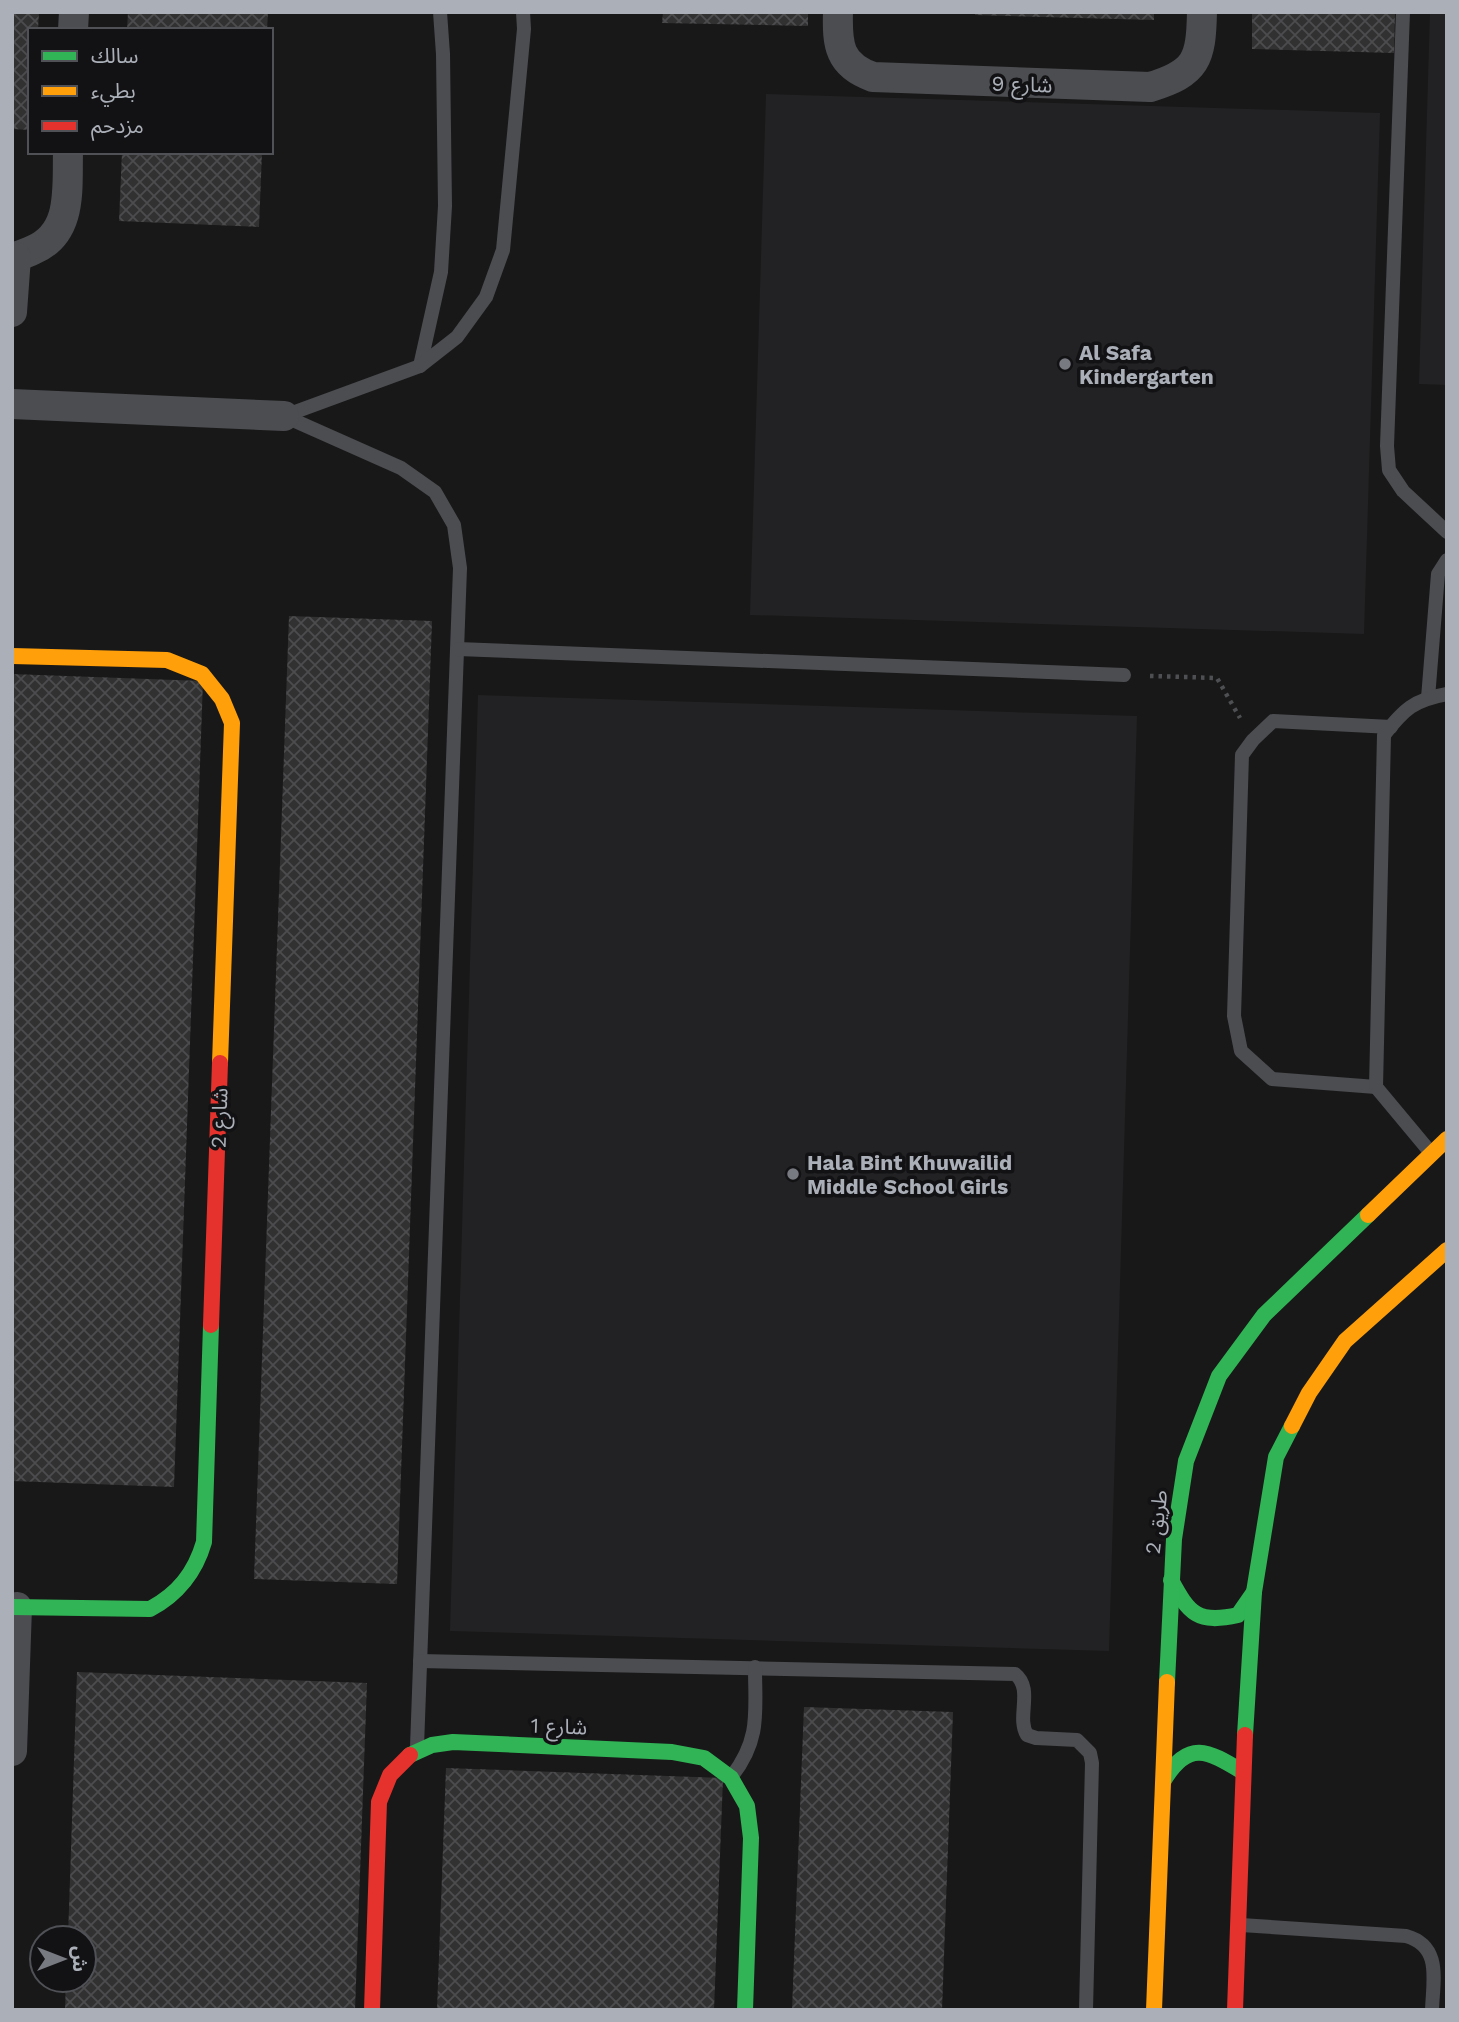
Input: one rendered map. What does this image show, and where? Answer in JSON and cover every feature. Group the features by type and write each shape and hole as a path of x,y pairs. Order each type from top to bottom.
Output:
{"street":[{"name":"شارع 9","path":"838,12 838,38 848,63 857,71 873,78 1150,87 1175,79 1191,68 1201,36 1202,12"},
{"path":"12,312 14,257 43,246 57,233 64,218 68,154"},
{"path":"12,404 284,416"},
{"name":"شارع 2","path":"12,656 167,660 202,674 222,699 232,723 204,1542 188,1580 166,1601 150,1609 15,1607 12,1751"},
{"name":"طريق 2","path":"1154,2010 1171,1580 1174,1539 1186,1461 1219,1376 1264,1315 1447,1139"},
{"path":"1235,2010 1243,1772 1254,1592 1276,1457 1309,1393 1345,1341 1447,1250"},
{"path":"1171,1580 1185,1608 1214,1620 1238,1615 1254,1592"},
{"name":"شارع 1","path":"416,1750 453,1742 672,1752 704,1758 731,1777 747,1805 751,1838 745,2010"},
{"path":"373,2010 380,1801 384,1785 392,1771 416,1750"},
{"path":"1164,1780 1172,1764 1189,1754 1205,1752 1243,1772"}],"lane":[{"path":"420,366 442,272 443,54 440,12"},
{"path":"284,416 420,366 457,337 486,297 503,250 524,29 523,12"},
{"path":"1403,12 1387,446 1390,470 1403,491 1447,532"},
{"path":"284,416 401,468 435,492 454,525 460,568 416,1750"},
{"path":"1428,698 1438,574 1447,561"},
{"path":"458,649 1124,675"},
{"path":"1431,1153 1376,1087 1384,735 1401,712 1428,698 1447,694"},
{"path":"1376,1087 1272,1079 1241,1051 1234,1016 1242,755 1273,721 1391,727"},
{"path":"420,1661 1008,1672 1020,1678 1024,1690 1023,1727 1027,1735 1077,1740 1090,1754 1092,1763 1086,2010"},
{"path":"731,1777 749,1752 753,1738 756,1722 755,1667"},
{"path":"1238,1924 1418,1939 1432,1956 1432,2010"}],"path":[{"path":"1124,675 1217,678 1253,740"}],"shaded area":[{"path":"1430,12 1447,12 1447,385 1419,384"},
{"name":"Al Safa Kindergarten","path":"766,94 1380,113 1364,634 750,615"},
{"name":"Hala Bint Khuwailid Middle School Girls","path":"478,695 1137,716 1109,1651 450,1631"}],"building":[{"path":"12,12 39,12 38,28 28,28 28,130 12,129"},
{"path":"128,12 268,12 267,28 127,28"},
{"path":"663,12 808,12 808,26 662,23"},
{"path":"975,12 1154,12 1154,20 975,15"},
{"path":"1252,12 1395,12 1394,53 1252,49"},
{"path":"122,154 262,154 259,227 119,221"},
{"path":"289,616 432,621 397,1584 254,1579"},
{"path":"12,674 203,681 174,1487 12,1481"},
{"path":"77,1672 367,1683 355,2010 65,2010 66,1994 98,1994 98,1924 68,1924"},
{"path":"804,1707 953,1712 942,2010 792,2010"},
{"path":"446,1768 723,1778 714,2010 437,2010"}],"traffic: fast":[{"path":"1167,1682 1174,1539 1186,1461 1219,1376 1264,1315 1368,1215"},
{"path":"12,1607 150,1609 169,1597 184,1582 196,1563 204,1542 211,1325"},
{"path":"1245,1735 1254,1592 1276,1457 1292,1426"},
{"path":"1171,1580 1183,1601 1196,1614 1204,1617 1238,1615 1254,1592"},
{"path":"410,1755 432,1745 453,1742 672,1752 704,1758 731,1778 747,1806 751,1838 745,2010"},
{"path":"1164,1780 1182,1758 1200,1753 1209,1754 1243,1772"}],"traffic: slow":[{"path":"12,656 167,660 202,674 222,699 232,723 220,1063"},
{"path":"1368,1215 1447,1139"},
{"path":"1292,1426 1309,1393 1345,1341 1447,1250"},
{"path":"1154,2010 1167,1682"}],"traffic: jam":[{"path":"211,1325 220,1063"},
{"path":"1235,2010 1245,1735"},
{"path":"372,2010 379,1802 390,1775 410,1755"}],"place":[{"name":"Al Safa Kindergarten","path":"1065,364"},
{"name":"Hala Bint Khuwailid Middle School Girls","path":"793,1174"}]}
